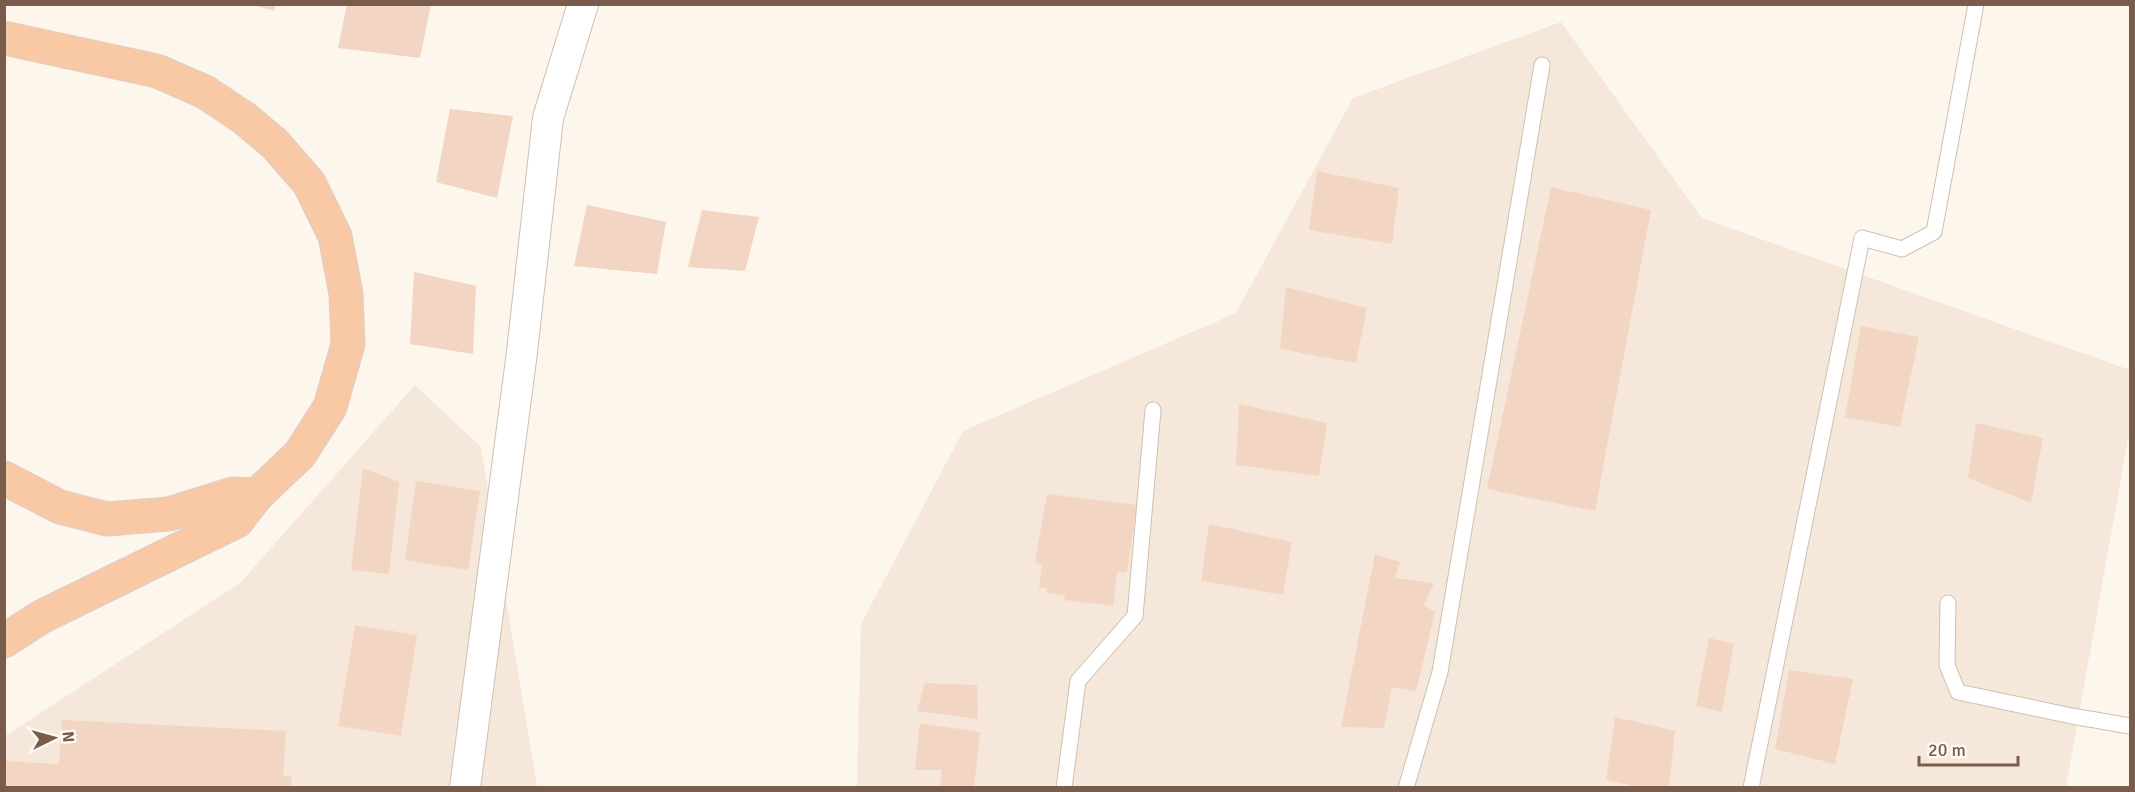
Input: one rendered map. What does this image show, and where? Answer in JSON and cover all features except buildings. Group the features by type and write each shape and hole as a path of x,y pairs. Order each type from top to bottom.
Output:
{"highway":[{"path":"4,38 157,71 205,92 275,144 309,183 335,236 346,294 348,344 330,407 300,454 257,495 237,521 41,617 4,641"},
{"path":"4,478 60,507 108,519 169,514 233,494 257,495"}],"street":[{"path":"465,788 522,352 548,118 583,4"}],"lane":[{"path":"1751,788 1862,238 1902,249 1934,232 1976,4"},
{"path":"1406,788 1440,672 1542,65"},
{"path":"1064,788 1078,681 1135,616 1152,410"},
{"path":"1948,603 1947,665 1958,692 2130,726"}],"shaded area":[{"path":"1561,22 1702,218 2130,370 2130,428 2066,787 857,788 861,624 963,431 1236,313 1353,98"},
{"path":"415,385 481,447 537,787 5,788 5,736 240,583"}]}
